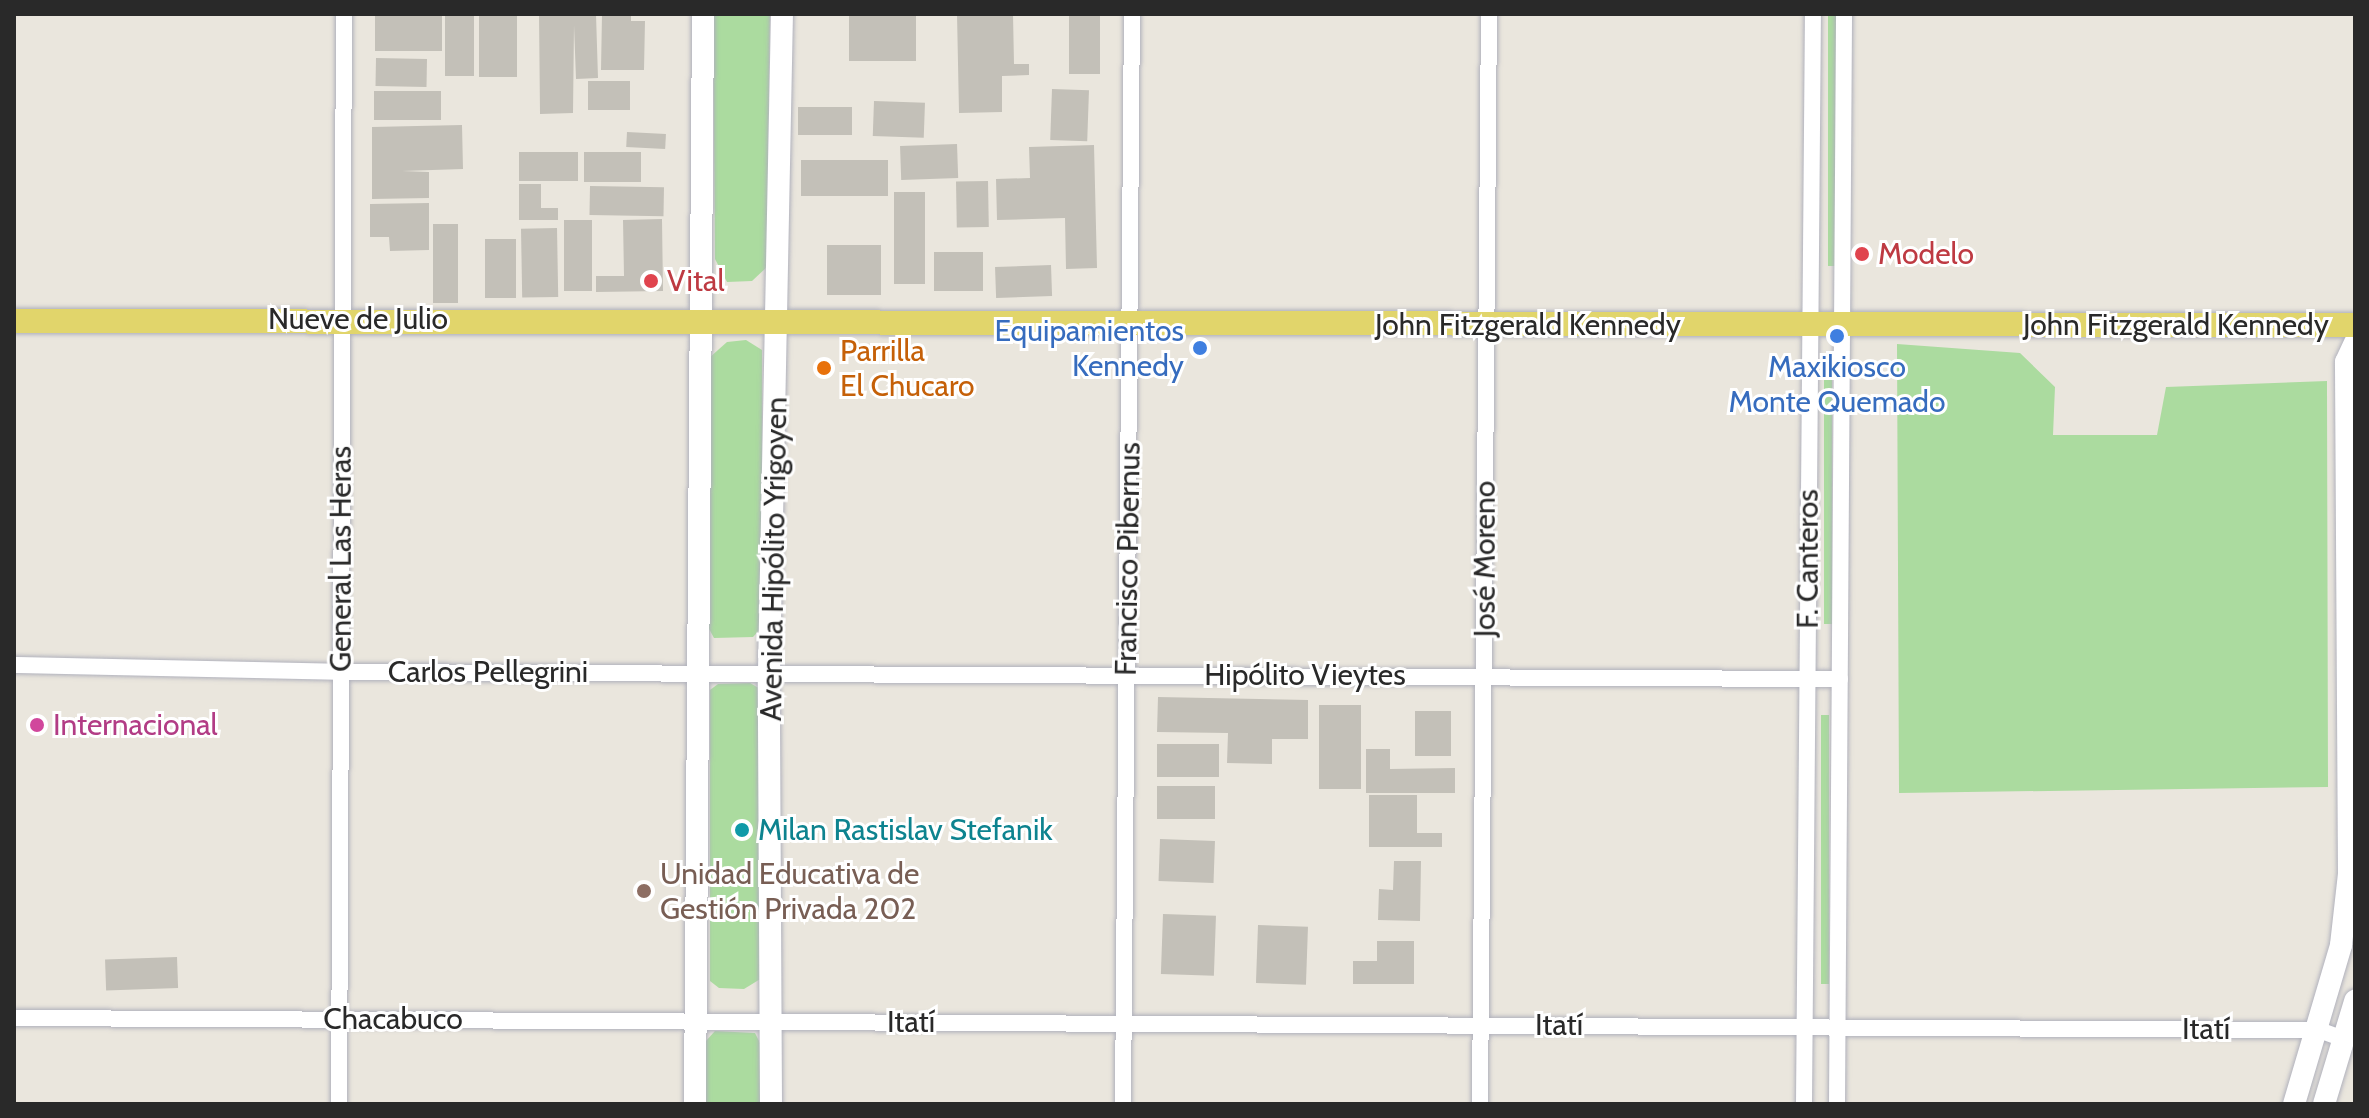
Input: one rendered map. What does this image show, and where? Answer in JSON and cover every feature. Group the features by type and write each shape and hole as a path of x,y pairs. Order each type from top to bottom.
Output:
{"main road":[{"path":"695,1104 703,14"},
{"name":"Avenida Hipólito Yrigoyen","path":"771,1104 769,671 780,319 782,14"},
{"name":"Nueve de Julio","path":"14,321 702,319"},
{"name":"John Fitzgerald Kennedy","path":"702,319 1487,325 2355,325"},
{"path":"2294,1104 2348,947 2346,362 2355,343"},
{"path":"2324,1104 2355,1001"}],"street":[{"name":"General Las Heras","path":"339,1104 344,14"},
{"name":"Francisco Pibernus","path":"1123,1104 1132,14"},
{"name":"José Moreno","path":"1480,1104 1489,14"},
{"name":"F. Canteros","path":"1804,1104 1813,14"},
{"name":"F. Canteros","path":"1837,1104 1844,14"},
{"name":"Carlos Pellegrini","path":"14,665 341,672 769,671"},
{"name":"Hipólito Vieytes","path":"769,671 1840,679"},
{"name":"Chacabuco","path":"14,1018 772,1021"},
{"name":"Itatí","path":"772,1021 2319,1030 2344,1039"}],"green space":[{"path":"713,14 770,14 767,267 752,281 727,282 715,259"},
{"path":"1828,14 1836,14 1836,266 1828,266"},
{"path":"746,340 762,350 763,626 753,637 714,638 708,627 709,358 727,342"},
{"path":"1897,344 2020,353 2055,387 2053,435 2157,435 2166,387 2327,381 2328,787 1899,793"},
{"path":"1824,355 1832,355 1832,624 1824,624"},
{"path":"750,683 762,690 762,978 744,989 719,988 710,981 710,690 718,684"},
{"path":"1821,715 1829,715 1829,984 1821,984"},
{"path":"715,1031 755,1033 761,1045 761,1104 705,1104 705,1042"}],"building":[{"path":"375,14 442,14 442,51 375,51"},
{"path":"445,14 474,14 474,76 445,76"},
{"path":"479,14 517,14 517,77 479,77"},
{"path":"539,14 596,14 598,78 576,79 574,25 573,113 540,114"},
{"path":"602,14 631,14 631,21 645,21 644,70 601,70"},
{"path":"849,14 916,14 916,61 849,61"},
{"path":"957,14 1013,14 1014,64 1029,64 1029,75 1002,76 1002,112 959,113"},
{"path":"1069,14 1100,14 1100,74 1069,74"},
{"path":"376,58 427,59 427,87 376,86"},
{"path":"588,81 630,81 630,110 588,110"},
{"path":"1052,89 1089,90 1087,141 1050,140"},
{"path":"374,91 441,91 441,120 374,120"},
{"path":"874,101 925,103 924,138 873,136"},
{"path":"798,107 852,107 852,135 798,135"},
{"path":"462,125 463,169 402,171 429,172 429,198 372,199 372,127"},
{"path":"627,132 666,134 665,149 626,147"},
{"path":"957,144 958,178 901,180 900,146"},
{"path":"1094,145 1097,268 1066,269 1065,218 997,220 996,179 1030,178 1029,147"},
{"path":"519,152 578,152 578,181 519,181"},
{"path":"584,152 641,152 641,182 584,182"},
{"path":"801,160 888,160 888,196 801,196"},
{"path":"988,181 989,227 957,228 956,182"},
{"path":"519,184 541,184 541,208 558,208 558,220 519,220"},
{"path":"590,186 664,187 663,216 589,215"},
{"path":"894,192 925,192 925,284 894,284"},
{"path":"429,203 429,250 390,251 389,237 370,237 370,204"},
{"path":"662,219 663,291 596,292 596,276 624,276 623,220"},
{"path":"564,220 592,220 592,291 564,291"},
{"path":"433,224 458,224 458,303 433,303"},
{"path":"557,228 558,297 522,298 521,229"},
{"path":"485,239 516,239 516,298 485,298"},
{"path":"827,245 881,245 881,295 827,295"},
{"path":"934,252 983,252 983,291 934,291"},
{"path":"1051,265 1052,296 996,298 995,267"},
{"path":"1158,697 1308,700 1308,739 1272,739 1272,764 1227,763 1228,733 1157,732"},
{"path":"1319,705 1361,705 1361,789 1319,789"},
{"path":"1415,711 1451,711 1451,756 1415,756"},
{"path":"1157,744 1219,744 1219,777 1157,777"},
{"path":"1366,749 1390,749 1390,769 1455,768 1455,793 1366,793"},
{"path":"1157,786 1215,786 1215,819 1157,819"},
{"path":"1369,795 1417,795 1417,833 1442,833 1442,847 1369,847"},
{"path":"1160,839 1215,841 1214,883 1159,881"},
{"path":"1394,861 1421,861 1420,921 1378,920 1379,889 1393,890"},
{"path":"1163,914 1216,916 1214,976 1161,974"},
{"path":"1258,925 1308,927 1306,985 1256,983"},
{"path":"1377,941 1414,941 1414,984 1353,984 1353,961 1377,961"},
{"path":"177,957 178,988 106,990 105,960"}],"place":[{"name":"Modelo","path":"1862,254"},
{"name":"Vital","path":"651,281"},
{"name":"Maxikiosco Monte Quemado","path":"1837,336"},
{"name":"Equipamientos Kennedy","path":"1200,348"},
{"name":"Parrilla El Chucaro","path":"824,368"},
{"name":"Internacional","path":"37,725"},
{"name":"Milan Rastislav Stefanik","path":"742,830"},
{"name":"Unidad Educativa de Gestión Privada 202","path":"644,891"}]}
